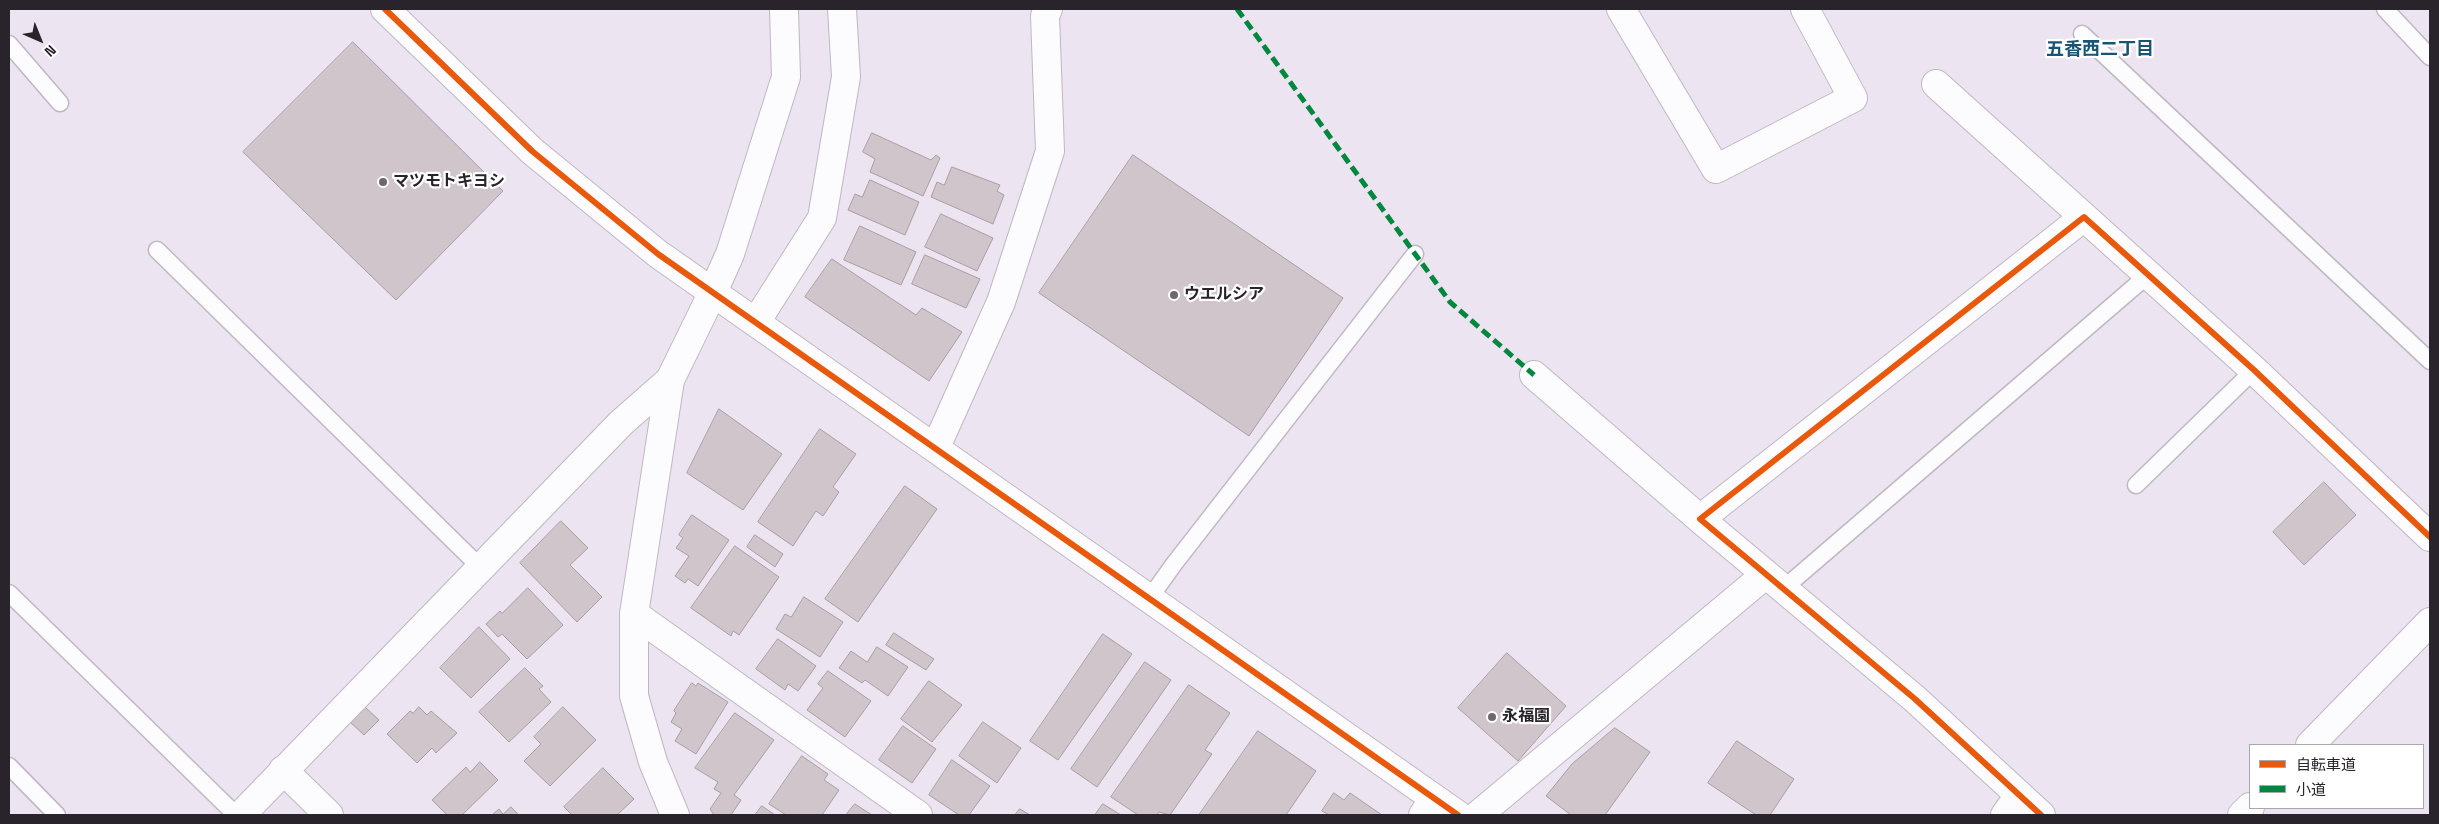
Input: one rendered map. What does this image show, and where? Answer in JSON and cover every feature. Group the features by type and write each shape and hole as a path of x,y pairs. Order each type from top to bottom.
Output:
{"street":[{"path":"385,9 532,151 658,254 936,447 1150,599 1429,807 1458,815"},
{"path":"675,815 653,762 634,696 634,614 670,380 730,254 786,77 784,9"},
{"path":"756,322 822,218 846,77 842,9"},
{"path":"936,447 1001,302 1050,151 1045,16 1048,9"},
{"path":"1621,9 1716,169 1853,98 1805,9"},
{"path":"1936,84 2254,370 2430,537"},
{"path":"1700,520 2084,217"},
{"path":"1534,375 1700,520 1915,699 2012,806 2042,815"},
{"path":"241,815 621,423 670,380"},
{"path":"1478,815 1774,582"},
{"path":"634,614 918,815"},
{"path":"2311,744 2430,622"},
{"path":"283,770 329,815"}],"lane":[{"path":"2385,9 2430,58"},
{"path":"2082,34 2430,361"},
{"path":"9,44 60,103"},
{"path":"157,250 480,567"},
{"path":"1150,599 1174,564 1415,254"},
{"path":"1774,582 2148,275"},
{"path":"2136,485 2254,370"},
{"path":"9,594 236,815"},
{"path":"9,766 58,815"}],"building":[{"path":"353,42 503,191 396,300 243,152"},
{"path":"872,133 931,160 936,155 940,158 923,196 870,172 875,159 863,152"},
{"path":"1133,155 1343,298 1249,436 1039,293"},
{"path":"952,167 1000,185 997,191 1004,195 993,224 931,197 937,182 944,185"},
{"path":"870,180 919,202 905,235 848,210 855,194 862,197"},
{"path":"941,214 993,238 977,271 925,247"},
{"path":"860,226 916,252 901,285 844,260"},
{"path":"925,255 980,279 966,308 912,284"},
{"path":"832,259 916,315 922,308 962,332 929,381 805,297"},
{"path":"719,409 782,454 743,510 687,473"},
{"path":"820,429 856,454 833,487 839,492 823,516 816,511 793,546 758,522"},
{"path":"2324,482 2356,515 2304,565 2273,532"},
{"path":"905,486 937,509 858,622 825,599"},
{"path":"692,515 729,540 698,586 688,579 685,583 675,576 689,556 676,548 683,538 679,535"},
{"path":"561,521 588,548 570,565 602,597 577,622 520,563"},
{"path":"755,535 783,554 775,567 747,547"},
{"path":"735,546 779,577 739,635 733,631 731,636 691,608"},
{"path":"528,588 563,625 527,659 502,634 498,637 486,624 500,611 502,613"},
{"path":"804,597 843,622 820,657 776,629 785,614 791,617"},
{"path":"479,627 510,659 471,698 440,668"},
{"path":"894,633 934,659 926,670 886,645"},
{"path":"1103,634 1132,654 1058,760 1030,741"},
{"path":"778,639 816,666 798,691 788,684 785,690 756,669"},
{"path":"877,647 908,667 888,696 865,680 862,683 839,668 851,651 867,662"},
{"path":"1507,653 1566,706 1518,761 1458,708"},
{"path":"1145,662 1171,680 1097,787 1071,769"},
{"path":"525,668 543,686 539,689 551,702 509,742 479,712"},
{"path":"828,671 871,701 845,737 807,710 823,688 818,684"},
{"path":"929,681 962,705 932,742 901,719"},
{"path":"692,683 696,686 698,683 728,702 696,754 675,741 682,729 671,722 676,713 674,711"},
{"path":"1189,685 1230,713 1205,750 1212,754 1170,815 1159,812 1157,815 1138,815 1111,797"},
{"path":"365,707 379,720 364,735 350,722"},
{"path":"419,707 427,715 431,711 457,733 436,753 432,748 417,763 387,734 410,711 413,713"},
{"path":"563,707 596,740 550,786 524,761 541,744 534,737"},
{"path":"735,713 774,740 734,795 741,800 731,815 714,815 710,809 721,793 714,789 718,782 695,768"},
{"path":"983,722 1021,748 997,783 959,756"},
{"path":"903,726 936,749 912,783 879,760"},
{"path":"1615,728 1650,752 1605,815 1571,815 1546,796 1572,764"},
{"path":"1258,731 1316,771 1286,815 1199,815"},
{"path":"1737,741 1794,779 1770,815 1756,815 1708,783"},
{"path":"802,756 828,774 824,780 839,790 822,815 786,815 769,804"},
{"path":"952,760 990,786 969,815 959,815 929,795"},
{"path":"480,762 498,780 462,815 447,815 432,800 466,767 470,772"},
{"path":"603,768 634,799 617,815 572,815 564,807"},
{"path":"1334,793 1344,800 1350,793 1382,815 1329,815 1322,811"},
{"path":"855,804 872,815 846,815"},
{"path":"1103,804 1121,815 1095,815"},
{"path":"762,806 775,815 755,815"},
{"path":"511,807 519,815 492,815 499,809 503,814"},
{"path":"1020,809 1030,815 1015,815"}],"marked path":[{"path":"1237,9 1450,302 1534,375"}],"cycle path":[{"path":"385,9 532,151 658,254 1458,815"},
{"path":"2041,815 1915,699 1700,519 2084,217 2254,370 2430,537"}],"place":[{"name":"マツモトキヨシ","path":"383,182"},
{"name":"ウエルシア","path":"1174,295"},
{"name":"永福園","path":"1492,717"}],"district":[{"name":"五香西二丁目","path":"2100,50"}]}
